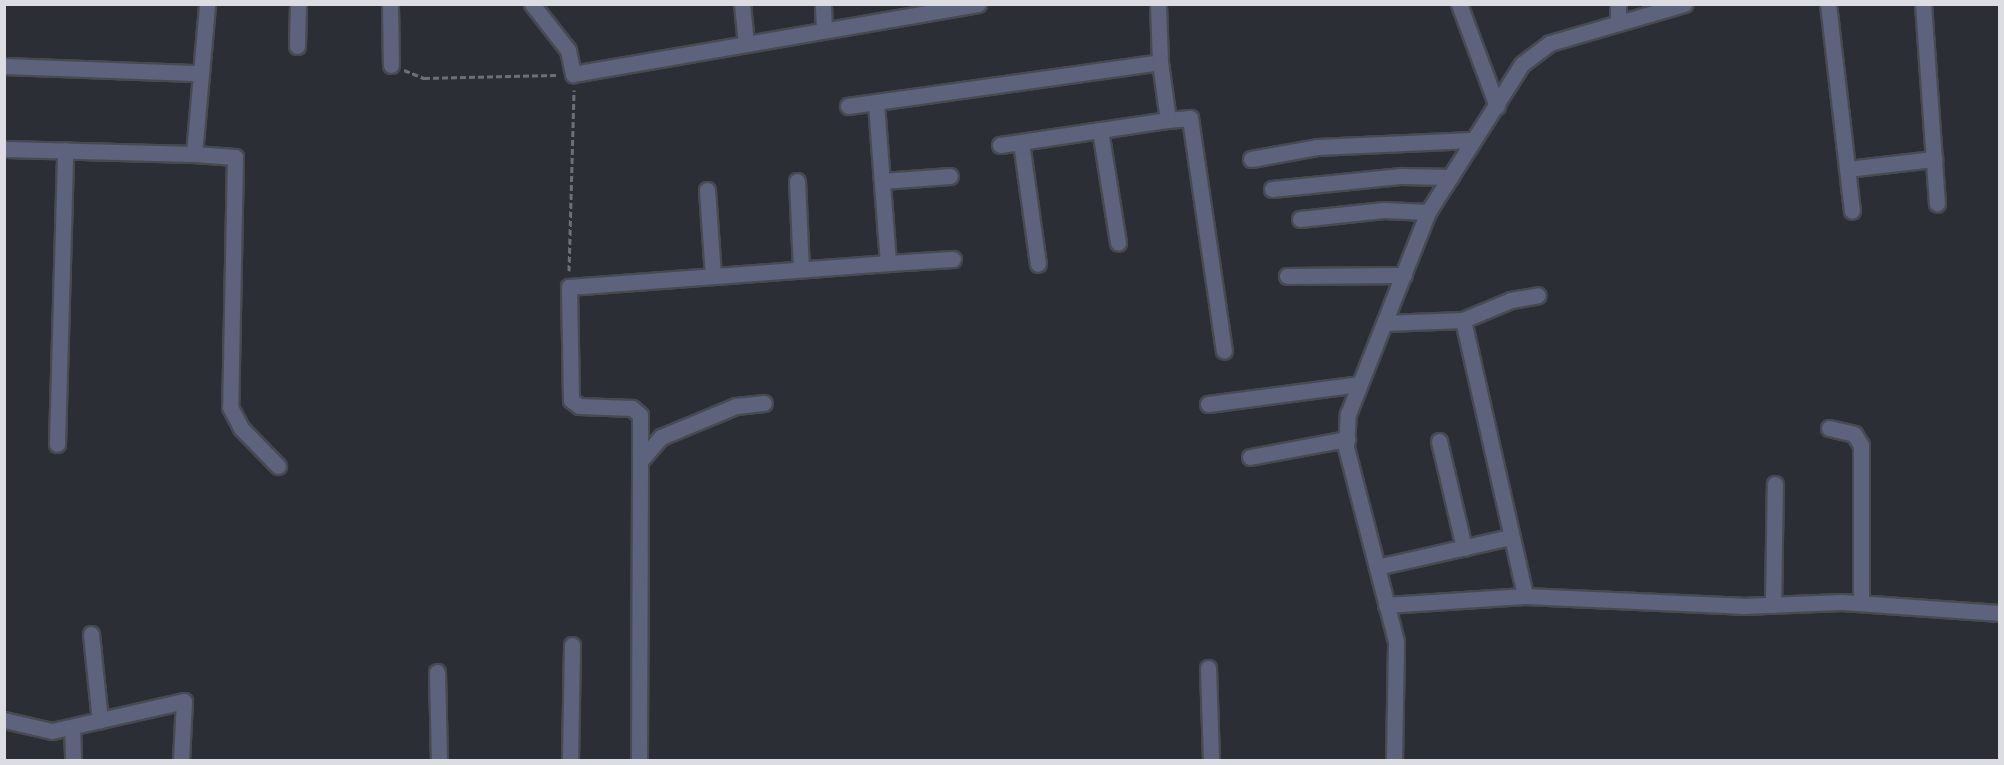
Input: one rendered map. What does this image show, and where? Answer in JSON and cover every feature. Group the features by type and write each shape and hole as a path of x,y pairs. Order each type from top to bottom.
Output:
{"street":[{"path":"194,153 199,73 207,4"},
{"path":"297,46 298,4"},
{"path":"390,4 391,65"},
{"path":"532,4 568,50 573,74 824,28 978,4"},
{"path":"742,4 746,44"},
{"path":"823,4 824,28"},
{"path":"1158,4 1160,62 1168,120"},
{"path":"1459,4 1497,106"},
{"path":"1618,4 1618,23"},
{"path":"1394,760 1396,641 1347,439 1348,414 1359,384 1428,212 1522,64 1550,44 1684,4"},
{"path":"1827,4 1852,211"},
{"path":"1923,4 1937,204"},
{"path":"848,106 1160,62"},
{"path":"4,66 199,73"},
{"path":"876,102 888,263"},
{"path":"1000,145 1190,118 1224,351"},
{"path":"1100,130 1118,243"},
{"path":"1251,159 1317,147 1472,140"},
{"path":"1021,142 1038,264"},
{"path":"4,148 194,153 235,157 230,406 241,429 278,466"},
{"path":"57,444 65,150"},
{"path":"1847,169 1934,159"},
{"path":"882,181 950,176"},
{"path":"1272,189 1401,176 1451,177"},
{"path":"797,181 801,269"},
{"path":"707,190 713,275"},
{"path":"1300,219 1384,210 1428,212"},
{"path":"639,760 640,415 632,408 579,406 571,400 569,287 953,259"},
{"path":"1287,276 1404,275"},
{"path":"1385,323 1463,320 1511,300 1538,295"},
{"path":"1463,320 1525,596"},
{"path":"1208,404 1359,384"},
{"path":"640,461 662,437 736,406 764,404"},
{"path":"1829,428 1854,434 1861,446 1861,603"},
{"path":"1250,457 1347,439"},
{"path":"1438,441 1464,548"},
{"path":"1773,605 1775,484"},
{"path":"1377,567 1510,537"},
{"path":"1386,605 1525,596 1773,605 1861,603 2000,613"},
{"path":"91,634 100,721"},
{"path":"570,760 572,645"},
{"path":"1208,668 1211,760"},
{"path":"437,672 439,760"},
{"path":"4,720 52,730 184,701 181,760"},
{"path":"72,727 73,760"}],"path":[{"path":"391,65 424,78 573,74 569,287"}]}
